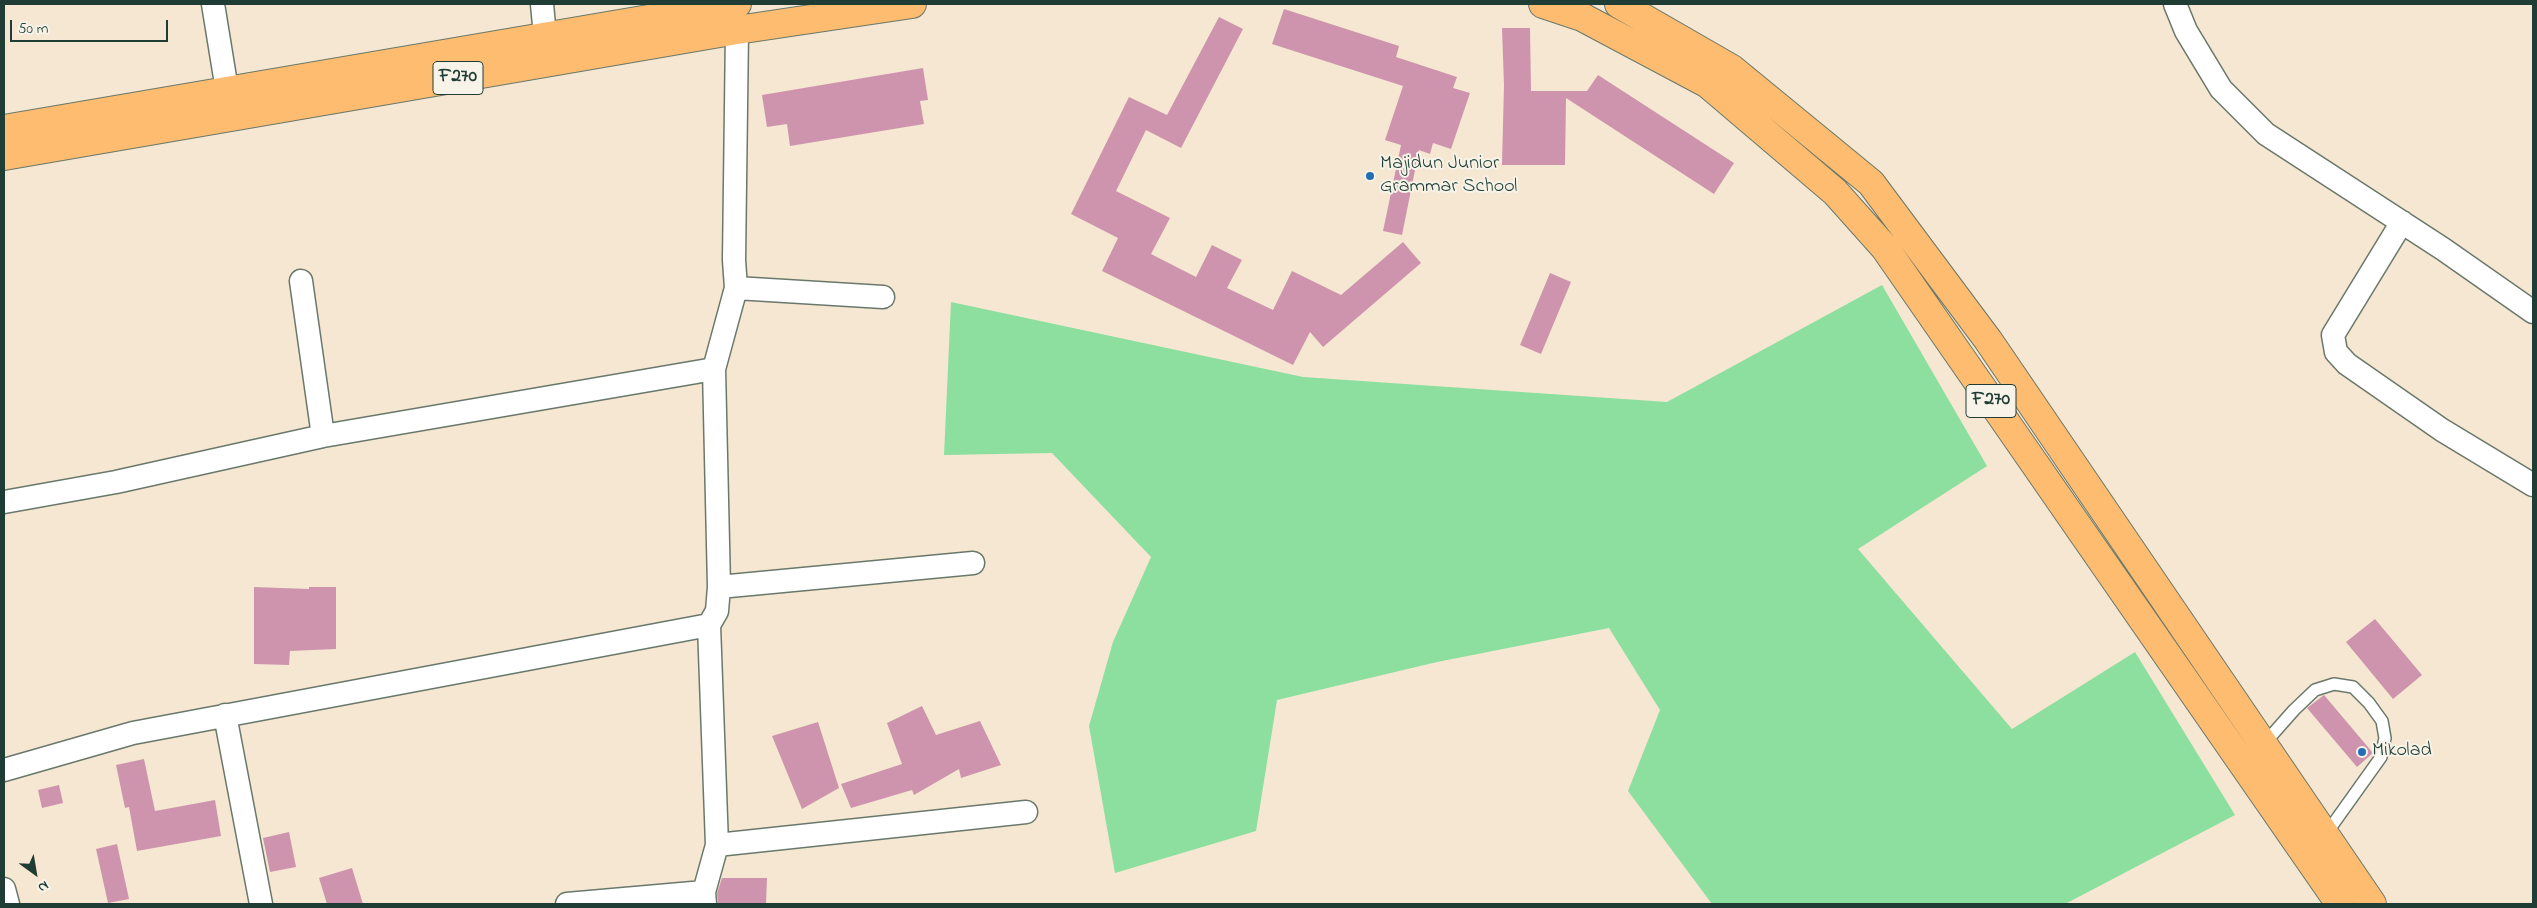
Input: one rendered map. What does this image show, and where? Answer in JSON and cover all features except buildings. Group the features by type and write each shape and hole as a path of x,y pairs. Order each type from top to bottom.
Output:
{"main road":[{"name":"F270","path":"4,129 545,36 737,17 912,4"},
{"name":"F270","path":"1543,4 1582,17 1708,84 1841,199 1885,248 2335,903"},
{"name":"F270","path":"1620,4 1732,69 1871,183 1988,340 2372,904"},
{"name":"F270","path":"4,156 737,17"}],"street":[{"path":"213,4 227,90"},
{"path":"542,4 545,36"},
{"path":"2175,4 2186,31 2221,89 2266,134 2402,222 2533,312"},
{"path":"567,904 704,898 717,845 709,625 717,611 719,587 714,369 736,288 734,260 737,17"},
{"path":"2402,222 2333,335 2336,352 2347,364 2434,424 2533,485"},
{"path":"301,281 323,436"},
{"path":"736,288 883,298"},
{"path":"4,502 116,482 323,436 714,369"},
{"path":"719,587 973,563"},
{"path":"4,770 133,733 709,625"},
{"path":"225,715 261,904"},
{"path":"717,845 1026,812"},
{"path":"4,889 8,904"}],"lane":[{"path":"2264,745 2294,710 2315,690 2334,684 2353,687 2369,703 2382,721 2386,738 2380,757 2325,836"}],"green space":[{"path":"1882,285 1987,466 1858,549 2012,729 2135,652 2235,815 2065,904 1712,904 1628,791 1660,710 1609,628 1437,662 1277,700 1256,831 1115,873 1089,726 1113,642 1151,557 1052,453 944,455 951,302 1303,377 1667,402"}],"place":[{"name":"Majidun Junior Grammar School","path":"1370,176"},
{"name":"Mikolad","path":"2362,752"}]}
